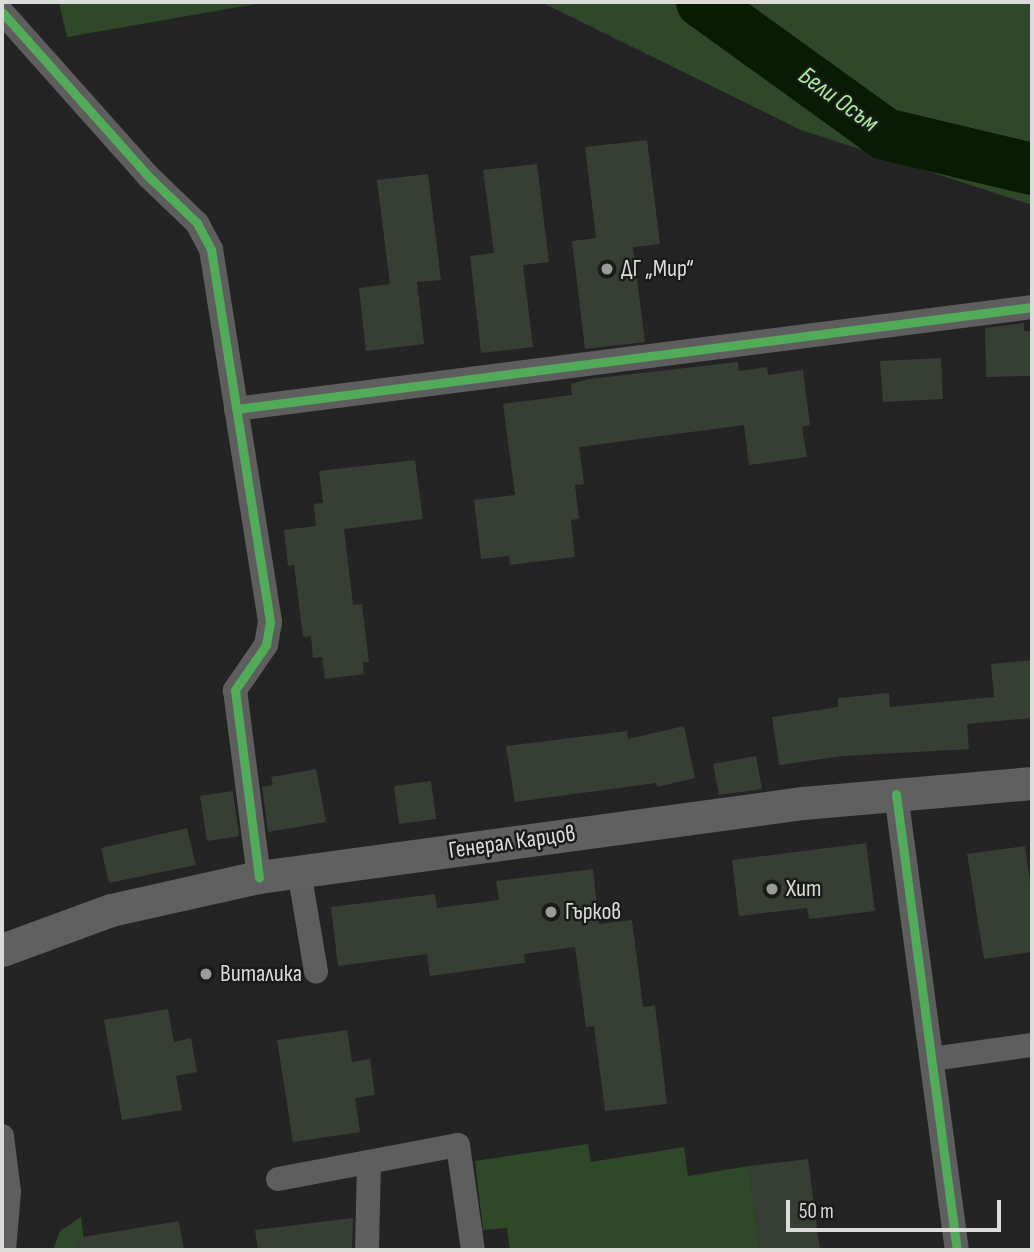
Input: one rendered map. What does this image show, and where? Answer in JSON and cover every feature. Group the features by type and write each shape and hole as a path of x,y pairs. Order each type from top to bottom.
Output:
{"main road":[{"name":"Генерал Карцов","path":"2,950 111,910 259,877 789,804 1032,783"}],"street":[{"path":"3,13 148,176 197,222 211,249 270,622 266,646 235,690 259,877"},
{"path":"236,409 1032,307"},
{"path":"896,794 957,1250"},
{"path":"299,872 316,972"},
{"path":"932,1059 1032,1045"},
{"path":"2,1136 9,1192 4,1250"},
{"path":"278,1179 458,1145 473,1250"},
{"path":"367,1250 369,1162"}],"green space":[{"path":"59,2 267,2 67,37"},
{"path":"541,2 1032,2 1032,205 801,130"},
{"path":"588,1144 591,1162 684,1147 688,1176 749,1166 760,1250 510,1250 507,1228 483,1230 475,1161"},
{"path":"81,1217 85,1250 53,1250 60,1231"}],"building":[{"path":"647,140 660,244 633,247 645,342 585,349 572,241 596,238 585,147"},
{"path":"537,164 549,262 523,265 533,347 481,353 470,256 494,253 483,170"},
{"path":"428,174 441,280 417,282 424,344 366,351 359,288 390,284 377,180"},
{"path":"1024,323 1024,331 1032,331 1032,376 986,377 985,328"},
{"path":"941,358 943,399 883,402 880,361"},
{"path":"738,362 739,371 767,367 768,375 803,370 810,425 802,427 807,457 749,465 744,425 579,447 584,484 575,485 579,519 571,520 575,557 510,565 509,556 481,559 474,500 515,495 503,404 572,395 571,384 589,379"},
{"path":"415,460 423,519 344,529 353,605 362,604 369,662 363,662 364,674 325,679 322,657 313,658 311,636 303,637 294,565 288,566 284,530 316,526 314,504 323,503 319,471"},
{"path":"1032,660 1032,718 967,724 969,749 843,756 779,765 772,717 838,707 838,698 889,693 890,707 994,697 991,664"},
{"path":"684,726 695,778 657,787 656,783 515,802 506,746 627,731 628,739"},
{"path":"756,756 762,789 719,795 713,764"},
{"path":"316,769 326,822 268,832 262,787 273,785 271,777"},
{"path":"431,781 436,819 399,824 394,786"},
{"path":"233,791 239,836 207,841 200,796"},
{"path":"187,828 196,865 109,883 101,848"},
{"path":"866,843 875,911 809,919 807,908 739,916 732,860"},
{"path":"1025,846 1032,896 1032,952 984,959 967,854"},
{"path":"593,869 599,924 632,920 643,1007 655,1005 667,1104 605,1111 594,1026 586,1027 575,947 524,954 525,963 430,976 427,954 338,966 331,907 435,894 437,908 499,900 496,881"},
{"path":"168,1009 174,1042 191,1038 197,1072 176,1076 182,1110 122,1120 104,1020"},
{"path":"347,1030 352,1062 370,1059 375,1095 355,1098 360,1132 293,1142 277,1040"},
{"path":"808,1159 820,1250 760,1250 749,1166"},
{"path":"353,1218 352,1250 258,1250 255,1230"},
{"path":"179,1221 184,1250 78,1250 77,1238"}],"waterway":[{"name":"Бели Осъм","path":"702,2 885,134 1032,169"}],"cycle path":[{"path":"2,12 148,176 197,223 211,249 270,622 266,645 235,690 259,877"},
{"path":"236,409 1032,307"},
{"path":"896,794 957,1250"}],"place":[{"name":"ДГ „Мир“","path":"607,269"},
{"name":"Хит","path":"772,889"},
{"name":"Гърков","path":"551,912"},
{"name":"Виталика","path":"206,974"}]}
